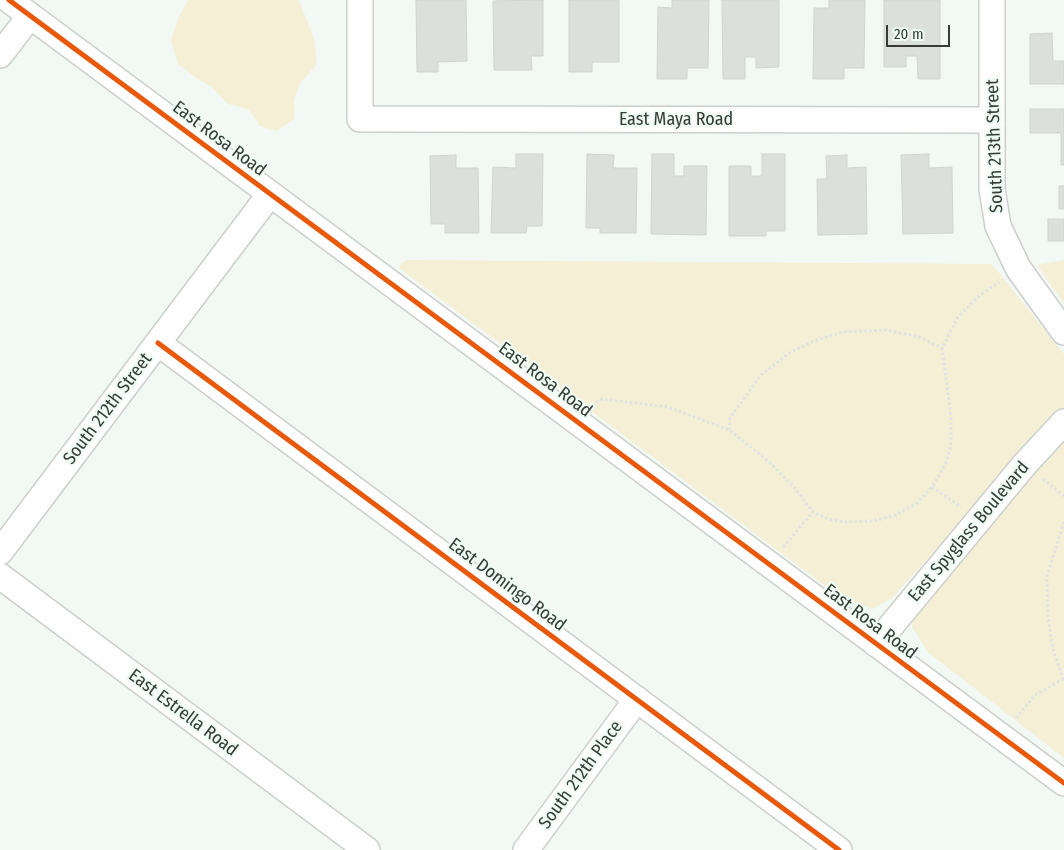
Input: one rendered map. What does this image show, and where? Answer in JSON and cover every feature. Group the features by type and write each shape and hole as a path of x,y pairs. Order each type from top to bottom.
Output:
{"street":[{"name":"East Rosa Road","path":"8,0 1064,783"},
{"name":"East Maya Road","path":"360,0 360,119 992,120"},
{"name":"South 213th Street","path":"992,0 992,189 998,226 1018,268 1064,332"},
{"path":"0,55 30,16"},
{"name":"South 212th Street","path":"0,552 270,194"},
{"name":"East Domingo Road","path":"158,343 839,850"},
{"name":"East Spyglass Boulevard","path":"876,644 979,520 1064,422"},
{"name":"East Estrella Road","path":"0,576 367,850"},
{"name":"South 212th Place","path":"526,850 637,699"}],"path":[{"path":"577,422 600,400 668,407 728,430 767,460 794,486 813,512 844,522 872,521 896,515 917,503 932,487 946,463 951,445 951,417 942,348 958,317 980,296 1018,268"},
{"path":"728,430 730,418 762,375 789,353 814,341 842,332 886,330 919,338 942,348"},
{"path":"932,487 979,520"},
{"path":"769,564 813,512"},
{"path":"1000,736 1035,695 1063,680 1053,649 1048,618 1047,576 1064,522"}],"shaded area":[{"path":"188,0 299,0 314,39 317,64 300,83 294,100 294,119 277,131 260,126 248,109 228,104 212,87 178,64 171,40 179,16"},
{"path":"406,260 992,264 1064,354 1064,408 892,598 873,609 840,597 398,267"},
{"path":"1064,260 1064,304 1037,265"},
{"path":"1064,439 1064,758 929,653 912,627 921,590"}],"building":[{"path":"416,0 466,0 467,61 438,62 438,72 417,72"},
{"path":"543,0 543,56 531,56 532,70 494,70 493,1"},
{"path":"569,0 619,0 619,62 592,62 592,72 569,72"},
{"path":"672,0 709,0 708,68 687,68 687,79 657,79 658,7 672,8"},
{"path":"722,0 779,0 779,67 756,68 756,57 745,57 745,79 723,79"},
{"path":"829,0 865,0 864,68 844,68 844,79 813,79 814,8 829,8"},
{"path":"884,0 940,0 940,79 918,79 917,56 906,56 906,67 884,67"},
{"path":"1052,33 1053,61 1064,61 1064,84 1030,84 1030,34"},
{"path":"1030,109 1064,109 1064,165 1061,165 1061,133 1030,133"},
{"path":"516,154 543,154 542,226 527,226 526,233 491,233 493,167 516,168"},
{"path":"587,154 614,155 613,168 637,168 636,233 600,233 600,228 586,228"},
{"path":"652,154 674,154 674,176 684,176 684,166 707,166 706,235 651,234"},
{"path":"762,154 785,154 785,231 766,231 766,236 729,236 729,166 751,166 751,176 762,176"},
{"path":"929,154 929,168 952,167 953,233 903,234 901,155"},
{"path":"456,155 456,168 478,168 479,233 445,233 445,224 431,224 430,156"},
{"path":"847,155 847,168 866,167 867,234 818,235 817,179 827,179 826,156"},
{"path":"1059,186 1064,186 1064,209 1059,209"},
{"path":"1048,219 1064,219 1064,241 1048,241"}],"cycle path":[{"path":"9,0 1064,783"},
{"path":"158,343 839,850"}]}
